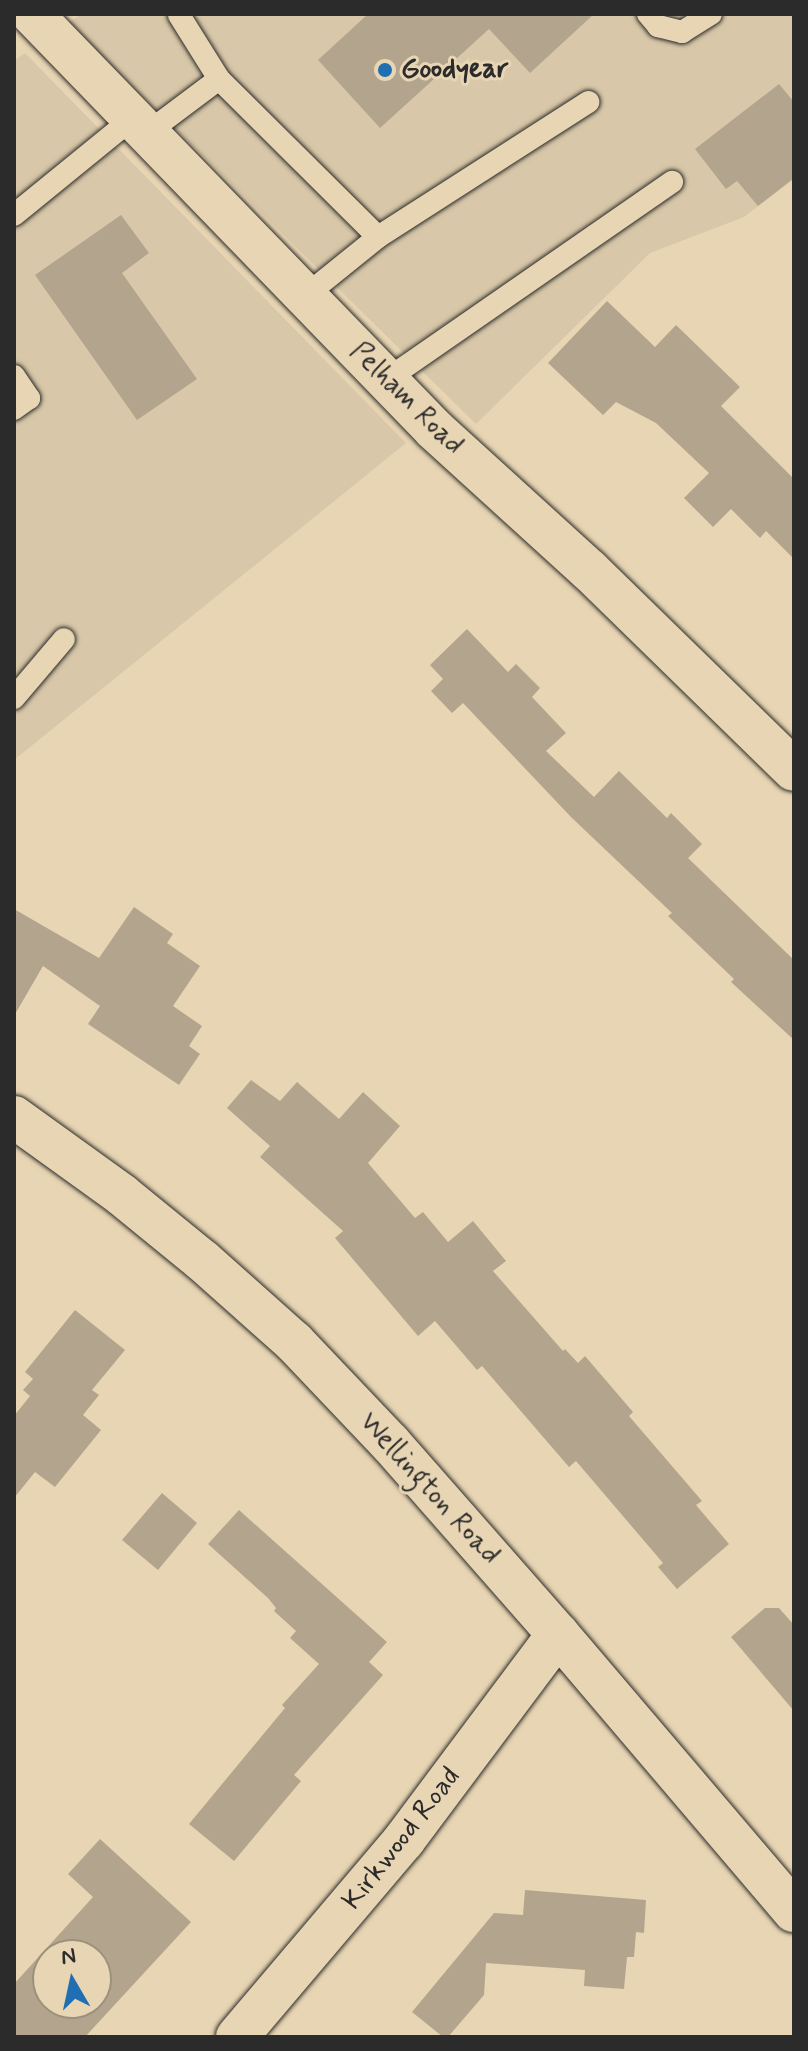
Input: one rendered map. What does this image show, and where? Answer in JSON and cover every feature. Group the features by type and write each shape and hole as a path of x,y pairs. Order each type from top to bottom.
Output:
{"street":[{"name":"Pelham Road","path":"32,14 386,380 794,770"},
{"name":"Wellington Road","path":"21,1134 203,1261 294,1342 390,1443 558,1634 794,1911"},
{"name":"Kirkwood Road","path":"237,2037 404,1840 558,1634"}],"lane":[{"path":"180,14 219,79 378,237"},
{"path":"648,14 658,26 682,32 711,14"},
{"path":"14,215 140,126 219,79"},
{"path":"305,296 378,237 588,102"},
{"path":"386,380 672,182"},
{"path":"14,376 29,398 14,409"},
{"path":"14,698 64,639"}],"shaded area":[{"path":"81,14 794,14 794,179 744,217 650,253 476,424 68,23"},
{"path":"25,53 406,443 14,760 14,61"}],"building":[{"name":"Goodyear","path":"368,14 594,14 530,73 489,29 380,128 318,60"},
{"path":"779,84 794,102 794,178 758,206 737,181 726,189 695,149"},
{"path":"121,215 149,253 122,273 197,379 137,420 35,275"},
{"path":"607,301 655,347 676,325 740,387 721,406 794,479 794,559 766,531 760,538 731,509 713,527 684,498 709,473 656,423 616,402 603,415 548,363"},
{"path":"467,629 508,672 516,664 540,688 532,697 566,733 546,751 594,797 619,771 667,818 671,813 702,844 688,858 794,960 794,1040 731,982 734,979 668,916 672,913 571,817 463,703 452,713 431,691 443,679 430,665"},
{"path":"134,907 173,934 167,943 200,966 173,1006 202,1026 189,1046 200,1054 179,1085 88,1024 100,1006 43,966 14,1016 14,909 99,958"},
{"path":"251,1080 280,1101 297,1082 339,1119 363,1092 400,1126 368,1163 415,1218 423,1212 448,1242 473,1221 506,1261 493,1271 563,1351 565,1349 578,1363 585,1356 633,1412 629,1416 702,1501 696,1505 729,1544 677,1589 658,1567 663,1563 576,1461 569,1467 482,1366 477,1370 435,1321 418,1336 335,1238 343,1231 260,1157 270,1146 227,1108"},
{"path":"75,1310 125,1350 92,1390 99,1395 83,1415 101,1430 55,1487 35,1472 14,1498 14,1416 30,1396 23,1390 33,1379 25,1372"},
{"path":"162,1493 197,1523 158,1570 122,1540"},
{"path":"239,1510 387,1642 369,1662 383,1675 294,1775 301,1781 234,1861 189,1824 285,1708 282,1705 319,1664 290,1638 296,1631 274,1611 276,1608 268,1598 208,1544"},
{"path":"765,1608 779,1608 794,1625 794,1711 731,1637"},
{"path":"100,1839 191,1922 112,2008 112,1939 55,1939 93,1897 68,1874"},
{"path":"525,1890 646,1900 644,1933 636,1932 634,1957 627,1957 624,1989 584,1986 585,1970 486,1963 484,1995 448,2037 443,2037 412,2012 494,1913 523,1915"},
{"path":"32,1964 32,2019 102,2019 85,2037 14,2037 14,1984"}],"place":[{"name":"Goodyear","path":"385,70"}]}
